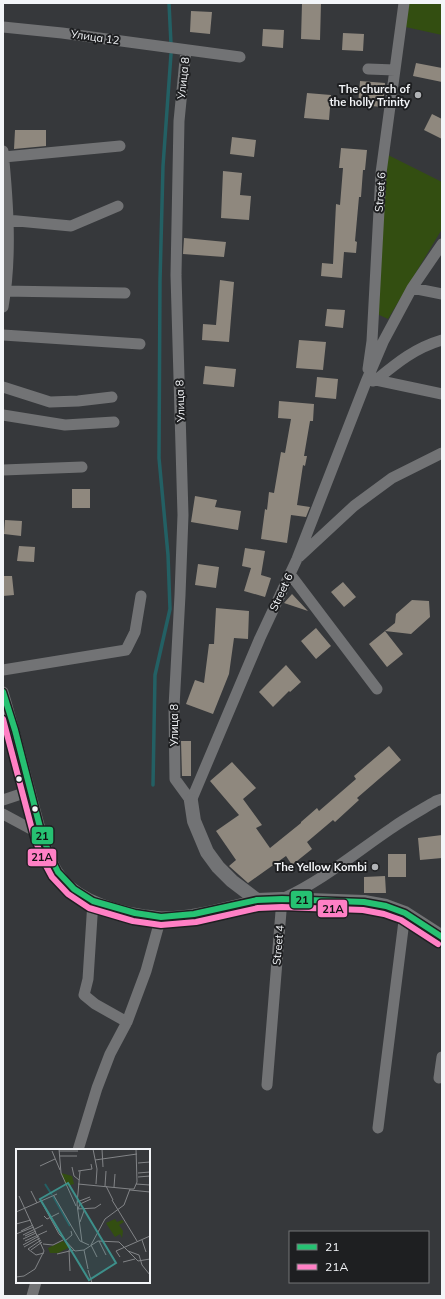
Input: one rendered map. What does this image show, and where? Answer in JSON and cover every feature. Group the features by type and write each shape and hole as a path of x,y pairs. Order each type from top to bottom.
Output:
{"street":[{"name":"Street 6","path":"371,381 372,334 381,173 404,3"},
{"name":"Улица 12","path":"3,27 62,33 186,50"},
{"name":"Улица 8","path":"191,801 174,779 174,707 183,515 176,275 179,121 186,50 240,57"},
{"path":"368,69 395,70"},
{"path":"3,307 7,220 3,154 120,146"},
{"path":"7,220 71,226 118,206"},
{"name":"Street 6","path":"191,801 260,638 297,559 371,381 383,342 412,288 442,244"},
{"path":"412,288 442,294"},
{"path":"4,291 125,293"},
{"path":"3,335 140,344"},
{"path":"371,381 402,359 427,345 442,340"},
{"path":"371,381 442,394"},
{"path":"3,387 50,402 78,401 112,397"},
{"path":"3,416 65,425 114,422"},
{"path":"297,559 354,506 392,478 442,453"},
{"path":"3,470 82,467"},
{"path":"290,574 377,689"},
{"path":"3,670 126,650 135,632 141,596"},
{"path":"3,692 15,730 42,835 58,872 74,889 93,901 134,913 161,917 194,914 257,900 282,899 364,902 386,906 404,913 442,937"},
{"path":"3,800 30,791"},
{"path":"282,899 298,892 333,870 393,827 436,801 442,799"},
{"path":"191,801 194,821 207,852 232,881 257,900"},
{"path":"3,814 42,835"},
{"name":"Street 4","path":"267,1085 282,899"},
{"path":"93,901 88,979 84,995 94,1004 127,1022"},
{"path":"378,1128 404,913"},
{"path":"78,1149 97,1088 110,1054 127,1022 146,971 161,917"},
{"path":"439,1078 442,1057"},
{"path":"32,1296 36,1283"}],"green space":[{"path":"406,3 442,3 442,35 401,26"},
{"path":"388,155 442,182 442,229 388,319 375,313"}],"building":[{"path":"302,3 321,3 320,40 301,39"},
{"path":"191,11 212,12 210,34 190,32"},
{"path":"263,29 284,30 283,48 262,46"},
{"path":"343,33 364,34 363,51 342,50"},
{"path":"416,63 442,68 442,82 413,76"},
{"path":"360,81 385,83 383,107 358,105"},
{"path":"307,93 331,95 329,120 304,118"},
{"path":"432,114 442,119 442,139 424,130"},
{"path":"15,130 46,130 46,146 14,149"},
{"path":"232,137 256,140 254,157 230,154"},
{"path":"341,148 367,150 365,170 363,170 361,197 359,197 355,241 357,242 356,253 344,252 342,278 321,276 322,263 333,264 336,204 340,205 343,168 339,168"},
{"path":"223,171 242,173 240,195 251,196 249,220 221,218"},
{"path":"184,238 226,242 224,257 183,254"},
{"path":"220,280 234,282 229,342 202,340 203,324 216,325"},
{"path":"327,309 345,310 343,328 325,326"},
{"path":"299,340 326,342 323,370 296,368"},
{"path":"205,366 236,369 234,387 203,384"},
{"path":"317,377 338,379 336,399 315,397"},
{"path":"279,401 314,404 313,421 310,421 304,456 307,456 305,466 303,465 297,505 310,507 306,517 291,515 287,543 261,539 269,492 274,493 281,452 285,453 291,419 278,418"},
{"path":"72,489 90,489 90,508 72,508"},
{"path":"195,496 217,500 215,507 241,511 238,530 191,522"},
{"path":"5,520 22,521 21,536 4,534"},
{"path":"19,546 35,547 34,562 17,561"},
{"path":"245,548 265,551 261,575 271,578 265,597 244,591 251,568 242,566"},
{"path":"198,564 219,567 216,588 195,585"},
{"path":"3,576 12,576 14,595 3,596"},
{"path":"343,582 356,597 344,607 331,592"},
{"path":"292,594 308,611 284,603"},
{"path":"412,600 429,601 430,617 411,634 385,631 395,623 396,614"},
{"path":"216,608 249,611 248,639 234,638 229,674 213,714 186,704 195,680 204,683 209,644 214,644"},
{"path":"316,628 331,646 316,659 301,641"},
{"path":"385,631 403,654 387,667 369,644"},
{"path":"286,665 301,682 290,692 289,691 273,707 259,692"},
{"path":"181,741 191,741 191,776 182,776"},
{"path":"389,746 401,760 357,798 359,800 335,822 333,820 307,842 312,849 292,865 286,856 248,883 229,866 236,860 216,831 239,815 210,781 232,762 256,788 243,799 262,825 256,828 270,848 317,808 319,811 356,779 354,776"},
{"path":"442,835 442,858 420,860 418,838"},
{"path":"388,854 406,854 406,877 388,877"},
{"path":"385,876 386,893 364,893 364,877"}],"waterway":[{"path":"169,3 171,44"},
{"path":"153,785 155,675 170,609 168,555 159,458 160,281 163,166 171,54"}],"transit line":[{"name":"21","path":"3,692 15,730 42,835 51,858 58,872 74,889 93,901 135,913 161,917 194,914 257,900 282,899 364,902 386,906 405,913 442,937"},
{"name":"21A","path":"3,719 34,837 44,862 52,877 68,894 89,908 133,921 161,925 196,922 258,908 282,907 363,910 384,914 401,920 438,944"}],"place":[{"name":"Тhe church of the holly Trinity","path":"418,95"},
{"name":"The Yellow Kombi","path":"375,867"}]}
